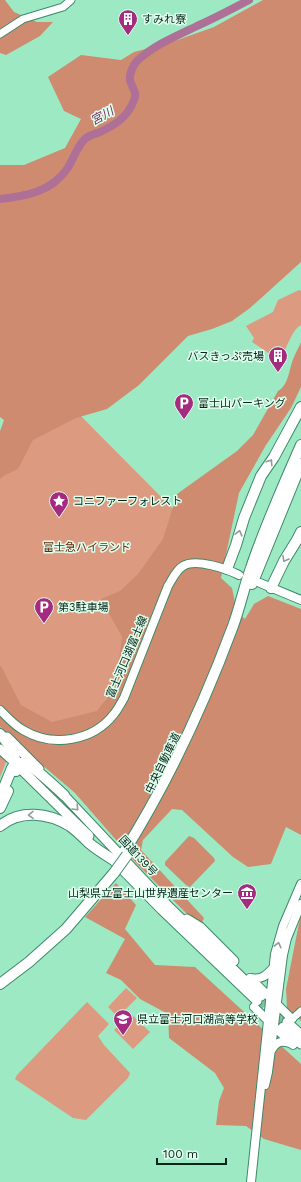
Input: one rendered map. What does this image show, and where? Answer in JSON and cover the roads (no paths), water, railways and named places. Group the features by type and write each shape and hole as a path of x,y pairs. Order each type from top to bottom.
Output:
{"highway":[{"path":"227,569 244,518 261,476 274,457 301,407"},
{"path":"278,508 301,445"},
{"path":"278,508 301,464"},
{"name":"中央自動車道","path":"0,984 29,962 66,929 113,872 153,812 172,775 195,724 278,508"},
{"path":"271,588 284,561 298,540 301,532"},
{"name":"国道139号","path":"0,730 64,795 165,908"},
{"path":"0,734 13,751 16,765 14,779 0,808"},
{"name":"国道139号","path":"0,749 112,859 260,1000"},
{"path":"0,797 12,768 21,763 30,766 64,795"},
{"path":"0,826 9,820 20,816 46,816 69,825 112,859"},
{"name":"中央自動車道","path":"0,979 25,960 63,926 113,872"},
{"path":"165,908 200,927 250,978"},
{"path":"281,1022 301,1027"},
{"path":"281,1022 301,1035"},
{"path":"281,1022 297,1044 301,1053"}],"main road":[{"name":"富士河口湖富士線","path":"0,710 23,730 41,738 52,740 70,739 80,737 98,728 114,714 124,698 168,586 184,565 199,563 213,565 227,569 239,575"},
{"path":"260,583 301,600"},
{"path":"260,1000 273,968 282,931 301,884"},
{"path":"281,1022 275,1015 273,1005 284,947 301,904"},
{"path":"250,978 260,979 268,974 273,968"},
{"path":"250,978 262,1008 273,1005"},
{"path":"257,1121 281,1022 273,1005 260,1000"},
{"path":"260,1000 281,1022"},
{"path":"273,1005 281,1022"},
{"path":"251,1182 257,1121 271,1052 281,1022 286,1015 275,1015"},
{"path":"271,1052 273,1046 279,1042 297,1044"}],"street":[{"path":"0,34 22,19 63,7 71,0"},
{"path":"281,1022 301,1011"}],"waterway":[{"name":"宮川","path":"0,199 37,192 46,188 61,177 80,145 86,138 111,126 125,116 135,97 135,92 130,80 131,73 133,67 144,55 166,41 249,0"}],"tunnel":[{"path":"261,996 287,1022"},
{"path":"257,1001 283,1027"}],"place":[{"name":"すみれ寮","path":"128,36"},
{"name":"バスきっぷ売場","path":"278,373"},
{"name":"富士山パーキング","path":"184,420"},
{"name":"コニファーフォレスト","path":"59,518"},
{"name":"第3駐車場","path":"44,624"},
{"name":"山梨県立富士山世界遺産センター","path":"247,910"},
{"name":"県立富士河口湖高等学校","path":"123,1036"}],"park label":[{"name":"富士急ハイランド","path":"87,547"}]}
